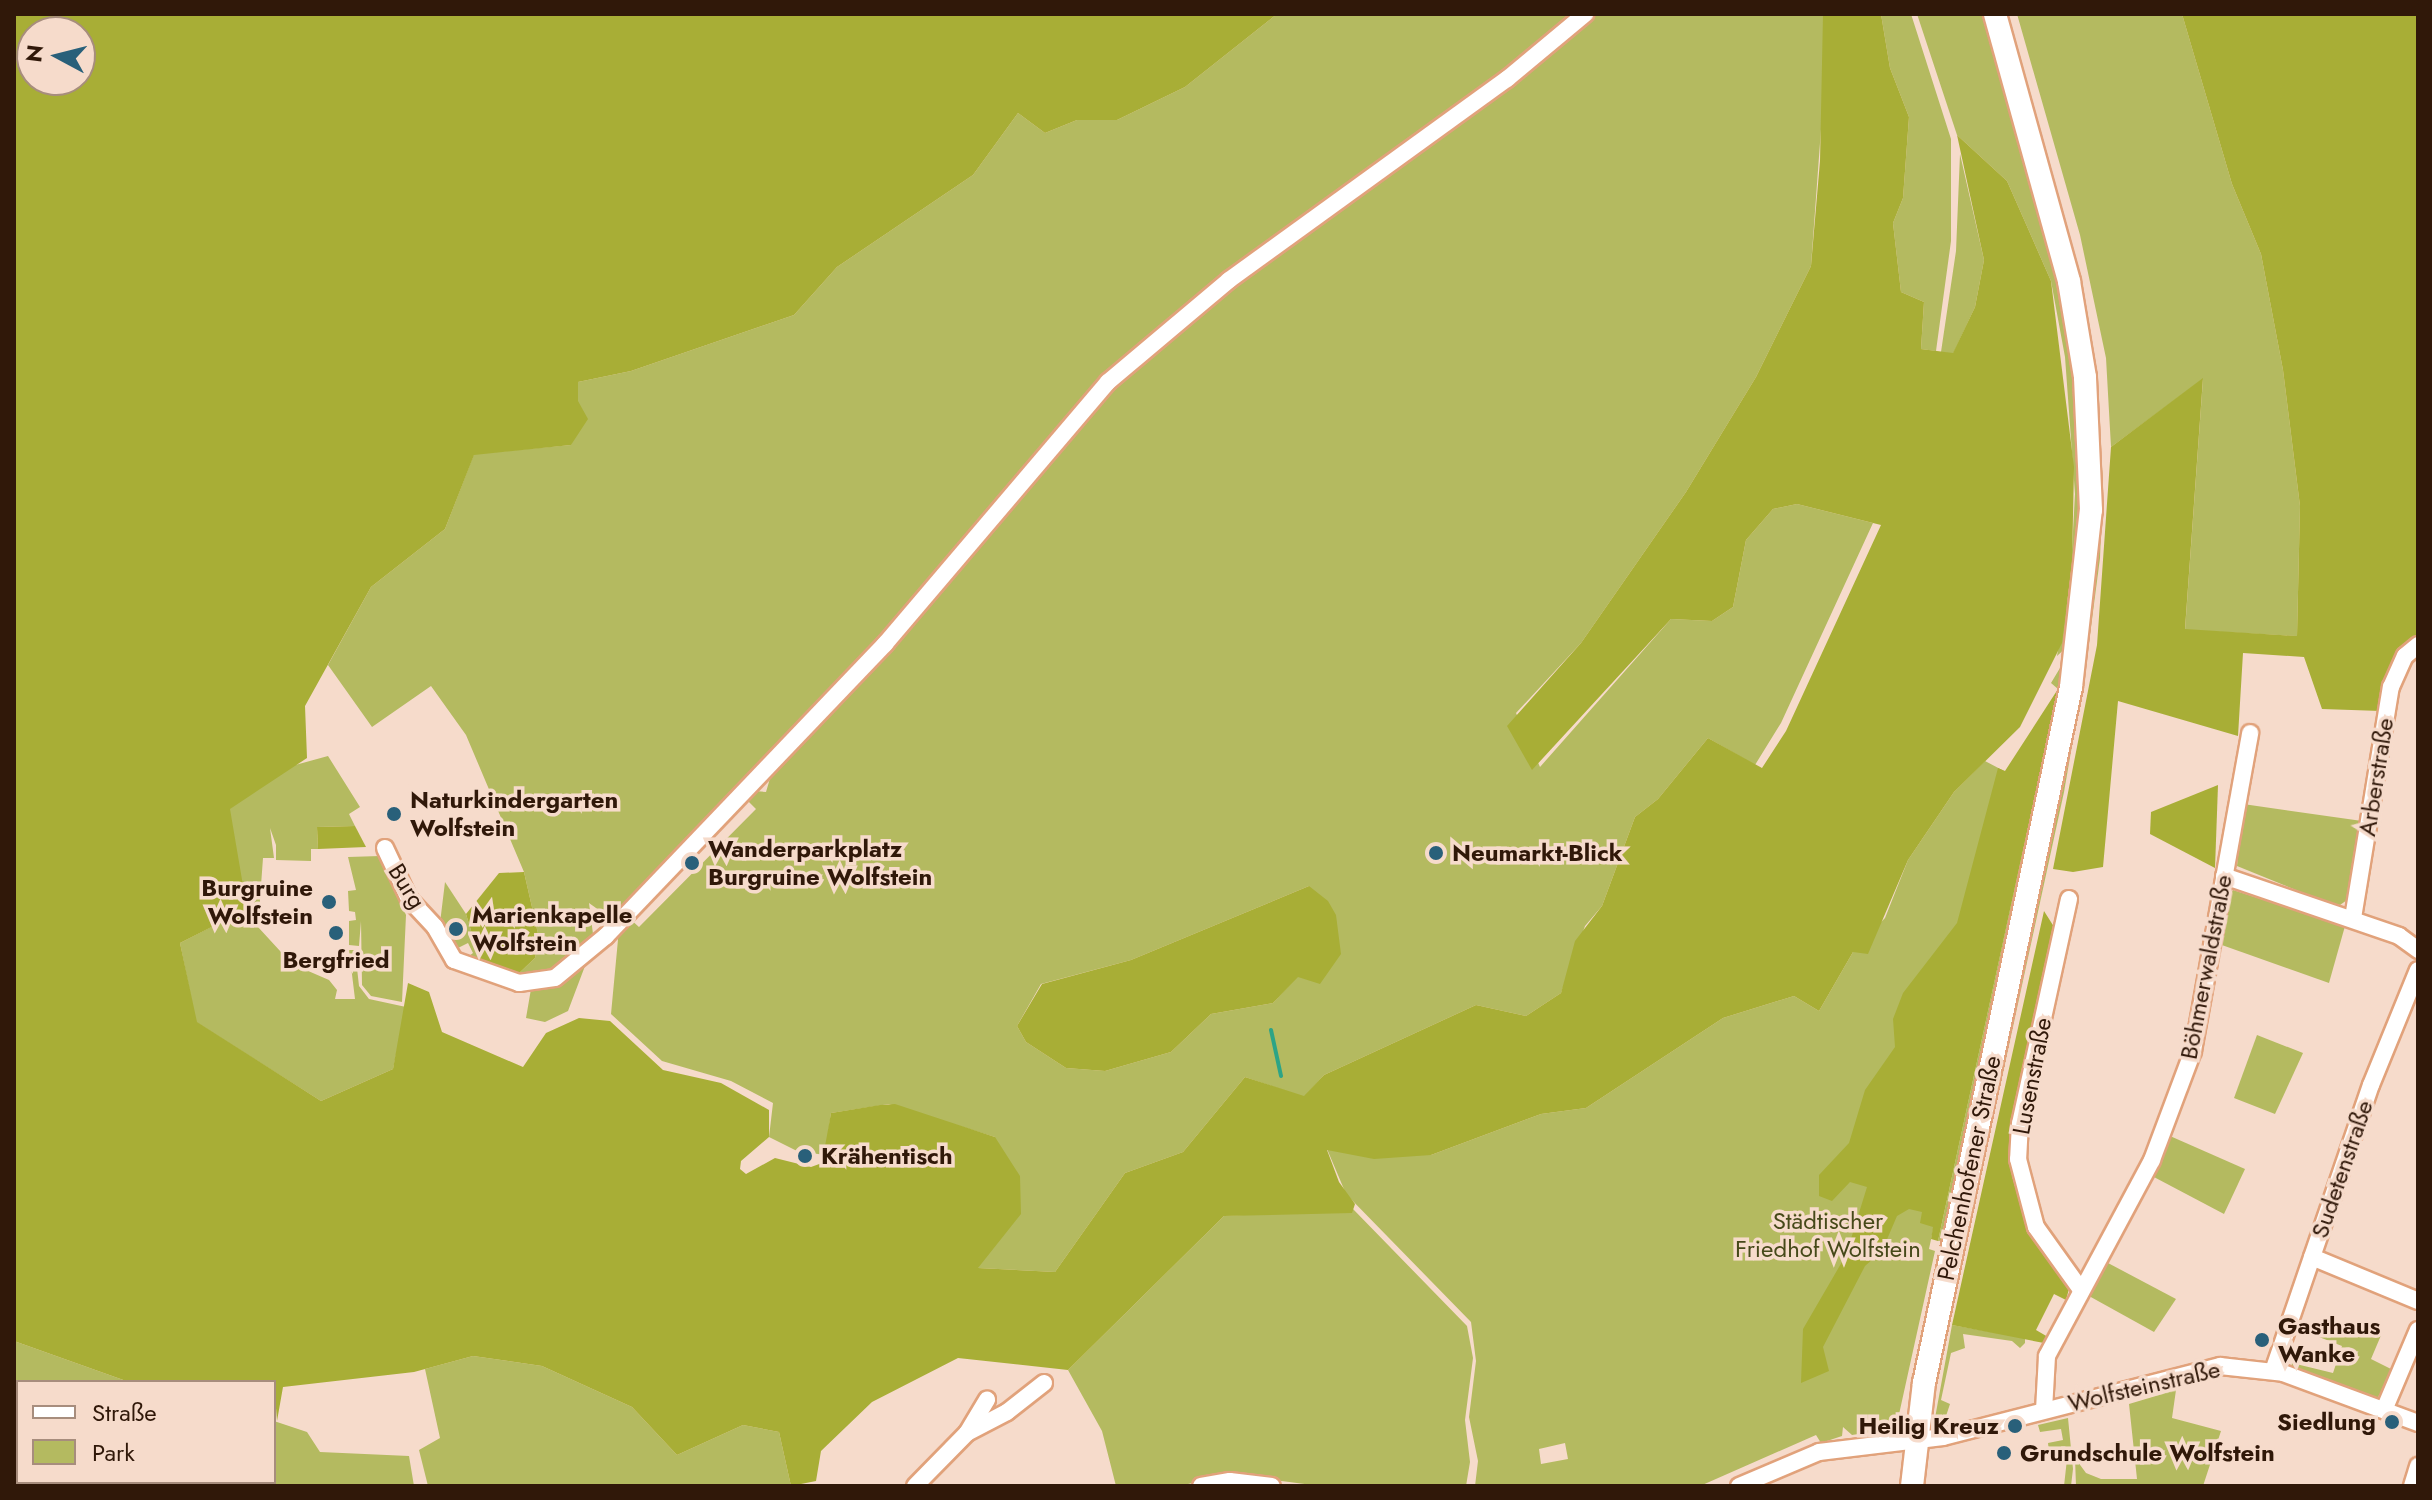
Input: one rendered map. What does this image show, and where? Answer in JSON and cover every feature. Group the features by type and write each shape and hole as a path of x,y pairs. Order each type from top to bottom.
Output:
{"main road":[{"name":"Pelchenhofener Straße","path":"1912,1486 1914,1440 2038,851 2085,594 2091,466 2081,345 2069,281 1995,14"}],"street":[{"name":"Burg","path":"385,848 409,899 463,965 539,984 588,953 885,644 1108,382 1229,280 1507,79 1585,14"},
{"name":"Arberstraße","path":"2353,918 2391,687 2405,656 2418,645"},
{"name":"Böhmerwaldstraße","path":"2044,1410 2047,1356 2079,1287 2152,1160 2183,1081 2199,1026 2250,733"},
{"path":"2224,876 2353,918 2407,940 2418,950"},
{"name":"Lusenstraße","path":"2069,899 2018,1141 2021,1181 2036,1227 2079,1287"},
{"name":"Sudetenstraße","path":"2273,1371 2418,970"},
{"path":"2312,1257 2418,1301"},
{"path":"2384,1410 2418,1330"},
{"name":"Wolfsteinstraße","path":"1739,1486 1819,1452 1914,1440 2203,1368 2273,1371 2418,1423"},
{"path":"967,1433 1007,1412 1044,1383"},
{"path":"915,1486 967,1433 987,1400"},
{"path":"2412,1486 2418,1466"},
{"path":"1201,1486 1230,1481 1272,1486"}],"green space":[{"path":"1277,14 1823,14 1823,102 1811,266 1756,377 1686,492 1581,643 1516,713 1540,767 1671,619 1712,621 1733,607 1746,540 1773,509 1797,504 1873,523 1781,723 1755,765 1708,738 1658,799 1635,817 1602,906 1585,926 1561,993 1526,1016 1476,1005 1324,1075 1304,1097 1245,1077 1183,1152 1125,1173 1055,1272 978,1268 995,1137 889,1104 831,1113 825,1155 797,1151 769,1137 773,1103 731,1081 662,1061 611,1014 619,929 629,918 639,927 756,809 746,799 755,791 766,792 771,775 759,766 610,918 589,903 593,934 572,955 548,973 515,977 535,958 539,938 524,872 466,735 431,686 372,727 328,665 371,587 445,529 474,454 571,445 578,382 631,371 794,315 837,267 973,175 1018,113 1045,133 1077,120 1117,120 1185,87","holes":["1309,886 1298,976 1273,1003 1211,1014 1171,1052 1105,1071 1066,1068 1026,1042 1017,1026 1041,984 1131,960"]},
{"path":"1881,14 1911,14 1951,139 1951,241 1936,351 1921,349 1924,302 1901,292 1893,223 1903,198 1909,117 1890,68"},
{"path":"1917,14 1987,14 2066,308 2084,459 2070,644 2057,656 2070,587 2075,494 2065,357 2051,281 2007,181 1957,135"},
{"path":"2017,14 2182,14 2232,184 2261,254 2283,370 2300,506 2297,636 2185,630 2203,379 2111,447 2106,358 2080,235"},
{"path":"1960,154 1984,260 1975,307 1953,354 1941,352 1956,251"},
{"path":"2092,349 2103,481 2100,558 2088,650"},
{"path":"2066,658 1945,1240 1938,1241 2058,689 2051,683"},
{"path":"2087,659 2064,792 1933,1395 1936,1360"},
{"path":"328,756 360,807 349,814 355,826 317,827 318,849 311,849 311,861 276,860 276,845 270,828 274,858 263,858 258,927 292,964 329,980 337,990 335,999 355,999 349,950 355,950 359,986 369,999 406,1007 393,1069 321,1101 196,1022 180,943 246,909 229,809 288,767"},
{"name":"Städtischer Friedhof Wolfstein","path":"1985,761 2004,771 1958,1110 1929,1249 1935,1251 1896,1428 1852,1435 1843,1427 1842,1436 1821,1443 1816,1435 1700,1486 1475,1486 1478,1461 1469,1417 1476,1361 1471,1322 1346,1194 1327,1149 1431,1155 1541,1114 1586,1108 1723,1018 1794,996 1819,1011 1853,952 1885,918 1908,860 1954,792","holes":["1565,1443 1568,1459 1541,1464 1539,1449"]},
{"path":"2243,804 2362,821 2347,900 2340,905 2325,902 2237,866"},
{"path":"380,856 406,915 402,1002 371,996 362,985 361,921 359,946 349,945 349,921 356,920 355,912 349,911 348,891 356,890 348,857"},
{"path":"445,882 466,914 482,967 464,960 473,953 468,943 452,951 440,923"},
{"path":"2233,890 2345,926 2329,983 2219,944 2226,900"},
{"path":"580,964 585,966 568,1011 545,1022 526,1018 531,989 555,984"},
{"path":"2257,1035 2303,1053 2275,1114 2234,1098"},
{"path":"2170,1136 2245,1169 2224,1214 2152,1176"},
{"path":"1353,1209 1467,1326 1473,1358 1465,1420 1470,1462 1466,1486 1320,1486 1228,1474 1180,1486 1116,1486 1102,1431 1068,1370 1224,1216"},
{"path":"2108,1263 2176,1299 2154,1332 2089,1296"},
{"path":"2348,1321 2382,1333 2371,1359 2393,1370 2377,1399 2291,1370 2292,1363 2333,1373 2342,1346 2314,1335 2321,1330 2342,1336"},
{"path":"1952,1325 2025,1338 2025,1343 2020,1348 2012,1341 1963,1334 1965,1348 1951,1353 1941,1400 1950,1404 1946,1416 1935,1418"},
{"path":"14,1341 123,1380 16,1380 16,1484 276,1484 276,1422 307,1432 320,1452 409,1456 414,1486 14,1486"},
{"path":"473,1356 542,1366 632,1407 677,1455 743,1425 779,1432 791,1486 428,1486 419,1450 440,1438 425,1369"},
{"path":"2176,1390 2172,1418 2221,1431 2203,1486 2076,1486 2075,1458 2086,1473 2101,1479 2137,1479 2129,1404"},
{"path":"2068,1418 2073,1469 2071,1486 2064,1486 2068,1450 2049,1452 2048,1443 2063,1440 2061,1429 2040,1432 2038,1425"}],"shaded area":[{"path":"14,14 1277,14 1185,87 1117,120 1077,120 1045,133 1018,113 973,175 837,267 794,315 631,371 578,382 578,401 588,419 571,445 474,455 445,529 371,587 305,706 307,758 230,809 247,909 180,943 197,1022 321,1101 393,1069 408,983 429,992 442,1032 523,1067 546,1033 579,1018 610,1021 663,1070 721,1083 769,1110 769,1137 741,1161 740,1169 746,1174 775,1158 811,1167 822,1163 831,1113 880,1105 895,1104 995,1137 1020,1176 1021,1214 978,1268 1055,1272 1125,1173 1183,1152 1245,1077 1304,1096 1324,1075 1476,1005 1526,1016 1561,993 1575,941 1602,906 1635,817 1658,799 1708,738 1762,768 1786,731 1881,525 1797,504 1773,509 1746,540 1733,607 1712,621 1671,619 1532,770 1507,726 1581,643 1686,492 1756,377 1811,266 1820,161 1823,14 1881,14 1890,68 1909,117 1903,198 1893,223 1901,292 1924,302 1921,349 1953,353 1975,307 1984,260 1957,135 2007,181 2051,281 2074,467 2072,564 2062,643 2020,727 1954,792 1908,860 1868,954 1853,952 1819,1011 1794,996 1723,1018 1586,1108 1541,1114 1431,1155 1374,1159 1327,1150 1339,1182 1355,1204 1352,1213 1224,1216 1068,1370 958,1358 872,1402 821,1451 816,1481 791,1486 779,1432 743,1425 677,1455 632,1407 542,1366 473,1356 414,1372 283,1387 277,1421 276,1380 123,1380 14,1341"},
{"path":"2182,14 2418,14 2418,635 2395,657 2381,711 2322,709 2304,657 2243,653 2238,736 2118,701 2103,867 2073,872 2053,869 2097,645 2111,447 2203,378 2185,629 2297,636 2300,506 2283,370 2261,254 2232,184"},
{"path":"2058,689 1938,1241 1931,1239 1933,1227 1920,1223 1922,1212 1909,1209 1897,1216 1882,1251 1865,1266 1823,1347 1829,1371 1801,1383 1803,1329 1846,1255 1867,1187 1850,1182 1832,1201 1819,1196 1819,1175 1849,1143 1865,1090 1895,1047 1893,1019 1903,993 1957,923 1998,768 2005,771"},
{"path":"2218,785 2215,868 2150,834 2151,812"},
{"path":"355,826 366,847 318,849 317,827"},
{"path":"524,872 539,938 535,958 515,977 482,967 466,914 499,873"},
{"path":"1309,886 1328,901 1336,915 1341,954 1320,984 1298,977 1273,1003 1211,1014 1171,1052 1105,1071 1066,1068 1026,1042 1017,1026 1042,984 1131,960"},
{"path":"2044,911 2056,930 2011,1138 2012,1176 2022,1210 2035,1242 2069,1289 2066,1300 2054,1294 2036,1330 2048,1337 2044,1343 1952,1325"}],"waterway":[{"path":"1271,1030 1281,1076"}],"place":[{"name":"Naturkindergarten Wolfstein","path":"394,814"},
{"name":"Neumarkt-Blick","path":"1436,853"},
{"name":"Wanderparkplatz Burgruine Wolfstein","path":"692,863"},
{"name":"Burgruine Wolfstein","path":"329,902"},
{"name":"Marienkapelle Wolfstein","path":"456,929"},
{"name":"Bergfried","path":"336,933"},
{"name":"Krähentisch","path":"805,1156"},
{"name":"Gasthaus Wanke","path":"2262,1340"},
{"name":"Siedlung","path":"2392,1422"},
{"name":"Heilig Kreuz","path":"2015,1426"},
{"name":"Grundschule Wolfstein","path":"2004,1453"}]}
